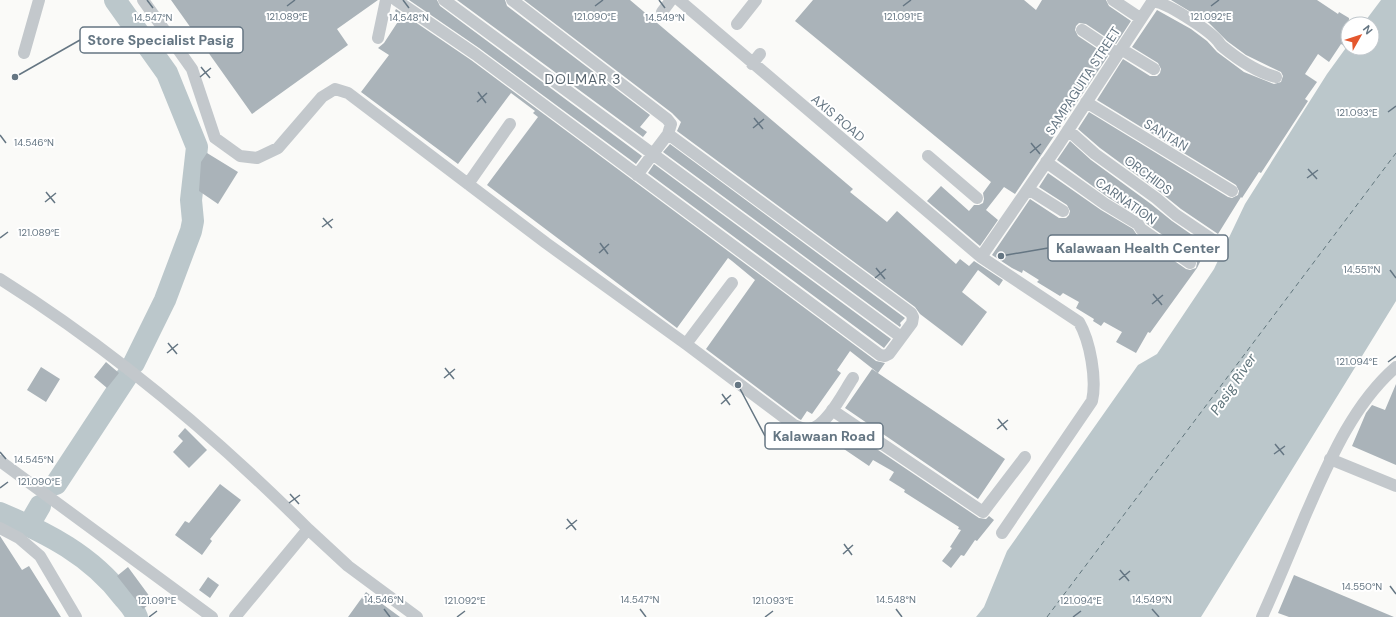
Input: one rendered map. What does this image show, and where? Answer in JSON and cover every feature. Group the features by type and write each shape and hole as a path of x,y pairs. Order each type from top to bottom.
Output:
{"street":[{"path":"24,53 38,0"},
{"path":"143,0 192,69 215,138 240,156 257,158 278,148 322,97 335,89 348,93 546,243 686,344 794,425 810,430 820,426 853,378"},
{"path":"378,38 386,0"},
{"path":"396,0 475,54 880,355 884,356 889,354 912,323 913,317 911,313 668,134"},
{"path":"444,0 901,337"},
{"path":"512,0 672,124 668,134 652,153 637,175"},
{"path":"662,12 671,0"},
{"name":"AXIS ROAD","path":"679,0 752,64 981,257 1079,322 1087,345 1094,382 1092,401 1002,533"},
{"path":"737,24 756,0"},
{"path":"1113,0 1140,18"},
{"name":"SAMPAGUITA STREET","path":"981,257 1068,130 1140,18 1152,2 1160,2 1209,33 1221,46 1261,73 1276,77"},
{"path":"1082,30 1154,69"},
{"path":"752,64 760,54"},
{"name":"SANTAN","path":"1086,102 1232,191"},
{"path":"468,184 510,124"},
{"name":"ORCHIDS","path":"1068,130 1095,154 1156,198 1176,215 1213,240"},
{"path":"928,156 977,198"},
{"name":"CARNATION","path":"1046,162 1105,204 1138,224 1142,229 1190,263"},
{"path":"1028,189 1063,212"},
{"path":"0,279 38,303 140,377 225,448 348,566 417,617"},
{"path":"686,344 732,283"},
{"path":"1267,615 1330,459 1361,408 1396,367"},
{"path":"832,410 983,512 1025,457"},
{"path":"1330,459 1396,486"},
{"path":"0,461 212,617"},
{"path":"0,528 19,538 40,556 76,617"},
{"path":"235,617 308,529"}],"water":[{"name":"Pasig River","path":"1381,0 1396,0 1396,301 1201,617 976,617 984,607 1007,551 1138,365 1157,354 1214,269 1245,204 1327,74 1340,56 1380,56 1380,16 1369,16"}],"building":[{"path":"171,0 378,0 337,29 348,45 252,114"},
{"path":"409,0 437,0 440,6 642,156 636,164 479,48"},
{"path":"457,0 505,0 507,6 650,115 640,127 647,132 643,137"},
{"path":"524,0 630,0 853,189 850,192 887,222 897,211 956,264 960,259 969,266 974,261 1003,280 999,286 978,270 962,292 987,312 962,346 920,314 915,307 677,131 681,122 672,113"},
{"path":"813,0 1024,0 1036,10 1042,0 1106,0 1109,6 1131,21 1116,44 1086,24 1079,23 1076,26 1075,30 1078,36 1108,56 1015,194 1004,187 986,210 998,220 980,246 927,201 941,186 969,211 974,205 983,203 983,193 991,182 795,21"},
{"path":"1171,0 1317,0 1338,14 1339,12 1346,16 1340,16 1340,46 1329,62 1318,54 1305,74 1317,82 1305,99 1308,101 1261,173 1259,172 1242,198 1241,197 1218,234 1181,209 1100,148 1078,129 1089,112 1228,197 1232,198 1238,195 1239,191 1236,185 1097,100 1123,59 1150,76 1157,76 1160,73 1161,69 1158,63 1132,47 1157,10 1191,29 1207,41 1217,52 1244,72 1274,84 1281,82 1283,76 1281,72 1246,55 1227,41 1209,23"},
{"path":"396,9 471,60 876,361 885,363 878,373 850,351 837,370 841,373 812,414 807,411 801,420 799,419 706,349 755,280 728,258 677,328 487,185 538,117 533,113 535,111 511,93 458,164 361,92 389,55 378,48 384,43 401,17 395,11"},
{"path":"1070,141 1091,160 1208,246 1197,268 1150,333 1148,332 1136,353 1116,342 1122,332 1104,322 1101,326 1093,321 1094,319 1076,308 1079,302 1063,293 1060,296 1037,282 1039,280 1023,270 1022,273 992,255 1030,199 1059,218 1066,218 1069,215 1070,211 1067,205 1039,187 1048,173 1101,210 1133,229 1137,235 1186,269 1190,270 1196,268 1197,263 1194,257 1147,224 1142,218 1109,198 1057,160"},
{"path":"670,144 905,318 900,323 900,327 663,152"},
{"path":"207,153 238,172 218,204 199,191 201,162"},
{"path":"654,164 891,339 884,348 648,173"},
{"path":"106,362 119,373 107,388 94,377"},
{"path":"41,367 60,379 46,402 27,390"},
{"path":"872,369 1005,459 978,499 845,408"},
{"path":"1396,384 1396,465 1352,446 1366,413 1372,405 1385,410"},
{"path":"844,427 979,518 986,519 989,516 994,520 977,541 975,540 964,556 961,555 951,568 942,561 952,548 950,547 961,530 958,529 959,527 904,492 905,490 889,480 894,472 873,460 869,466 838,445 843,437 839,434"},
{"path":"185,428 207,450 189,468 173,452 183,441 178,436"},
{"path":"220,484 241,500 210,539 212,541 202,555 175,535 185,521 189,523"},
{"path":"0,536 22,570 29,566 61,617 0,617"},
{"path":"128,567 153,601 143,609 117,576"},
{"path":"1294,575 1394,617 1289,617 1278,613"},
{"path":"208,577 219,585 210,598 199,590"},
{"path":"366,592 400,617 348,617"}],"waterway":[{"path":"115,0 167,73 197,147 191,200 193,221 191,231 165,300 134,363"},
{"path":"56,484 127,376"},
{"path":"29,525 40,506"},
{"path":"0,513 51,537 82,557 110,582 131,606 137,617"}],"ferry route":[{"path":"1047,617 1396,153"}],"place":[{"name":"Store Specialist Pasig","path":"15,77"},
{"name":"Kalawaan Health Center","path":"1001,256"},
{"name":"Kalawaan Road","path":"738,385"}],"district":[{"name":"DOLMAR 3","path":"583,79"}]}
